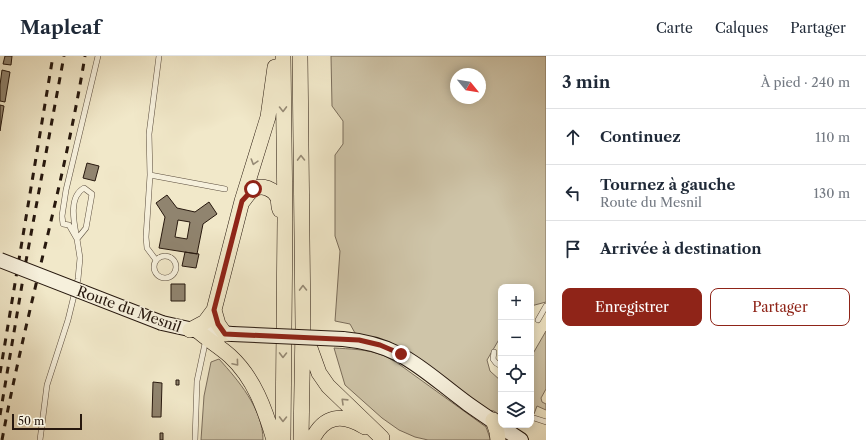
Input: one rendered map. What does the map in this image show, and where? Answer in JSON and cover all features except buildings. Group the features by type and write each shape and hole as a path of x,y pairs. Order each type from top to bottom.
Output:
{"main road":[{"path":"274,440 266,412 248,379 230,356 198,333 214,310 242,201 268,117 275,74 275,56"},
{"path":"283,56 285,218 283,440"},
{"path":"300,56 303,327 301,440"},
{"path":"242,201 253,189 267,187 274,192 278,198 279,207 285,218"},
{"path":"214,310 218,324 229,334"},
{"path":"303,327 319,373 328,386 384,439"},
{"path":"312,440 322,424 330,420 342,418 347,418 357,422 384,439"},
{"path":"493,420 499,437 498,440"}],"street":[{"name":"Route du Mesnil","path":"0,260 162,324 198,333 343,339 369,342 401,354 416,363 468,404 521,440"}],"lane":[{"path":"77,239 69,225 63,224 62,216 66,190 98,56"},
{"path":"156,260 147,248 146,237 150,175 149,134 159,56"},
{"path":"150,175 225,189"},
{"path":"40,440 47,385 68,320 78,279 80,258 74,224 73,205 79,191 84,188 92,194 86,228 77,239"},
{"path":"165,256 172,258 176,264 174,274 164,279 157,275 153,268 156,260 165,256"},
{"path":"538,320 546,306"},
{"path":"195,440 198,333"},
{"path":"494,352 493,359 498,365"},
{"path":"534,417 546,422"}],"shaded area":[{"path":"331,56 546,56 546,302 534,305 534,284 498,284 498,341 487,360 490,371 498,378 498,414 494,411 487,410 390,342 355,333 350,324 335,321 340,251 335,236 335,155 343,144 343,121 332,106"},
{"path":"546,331 546,389 541,398 542,402 546,404 546,410 537,406 534,414 534,356 534,352"},
{"path":"334,348 370,352 384,356 396,362 486,427 490,440 428,440 415,437 399,430 382,418 345,385"},
{"path":"219,359 234,376 254,406 262,428 263,440 201,440 204,396 211,362"}],"railway":[{"path":"0,373 53,56"},
{"path":"0,415 26,261 64,56"},
{"path":"2,440 22,344 67,152 85,56"}],"route":[{"path":"253,189 242,201 214,310 218,324 225,334 359,340 380,345 401,354"}]}
